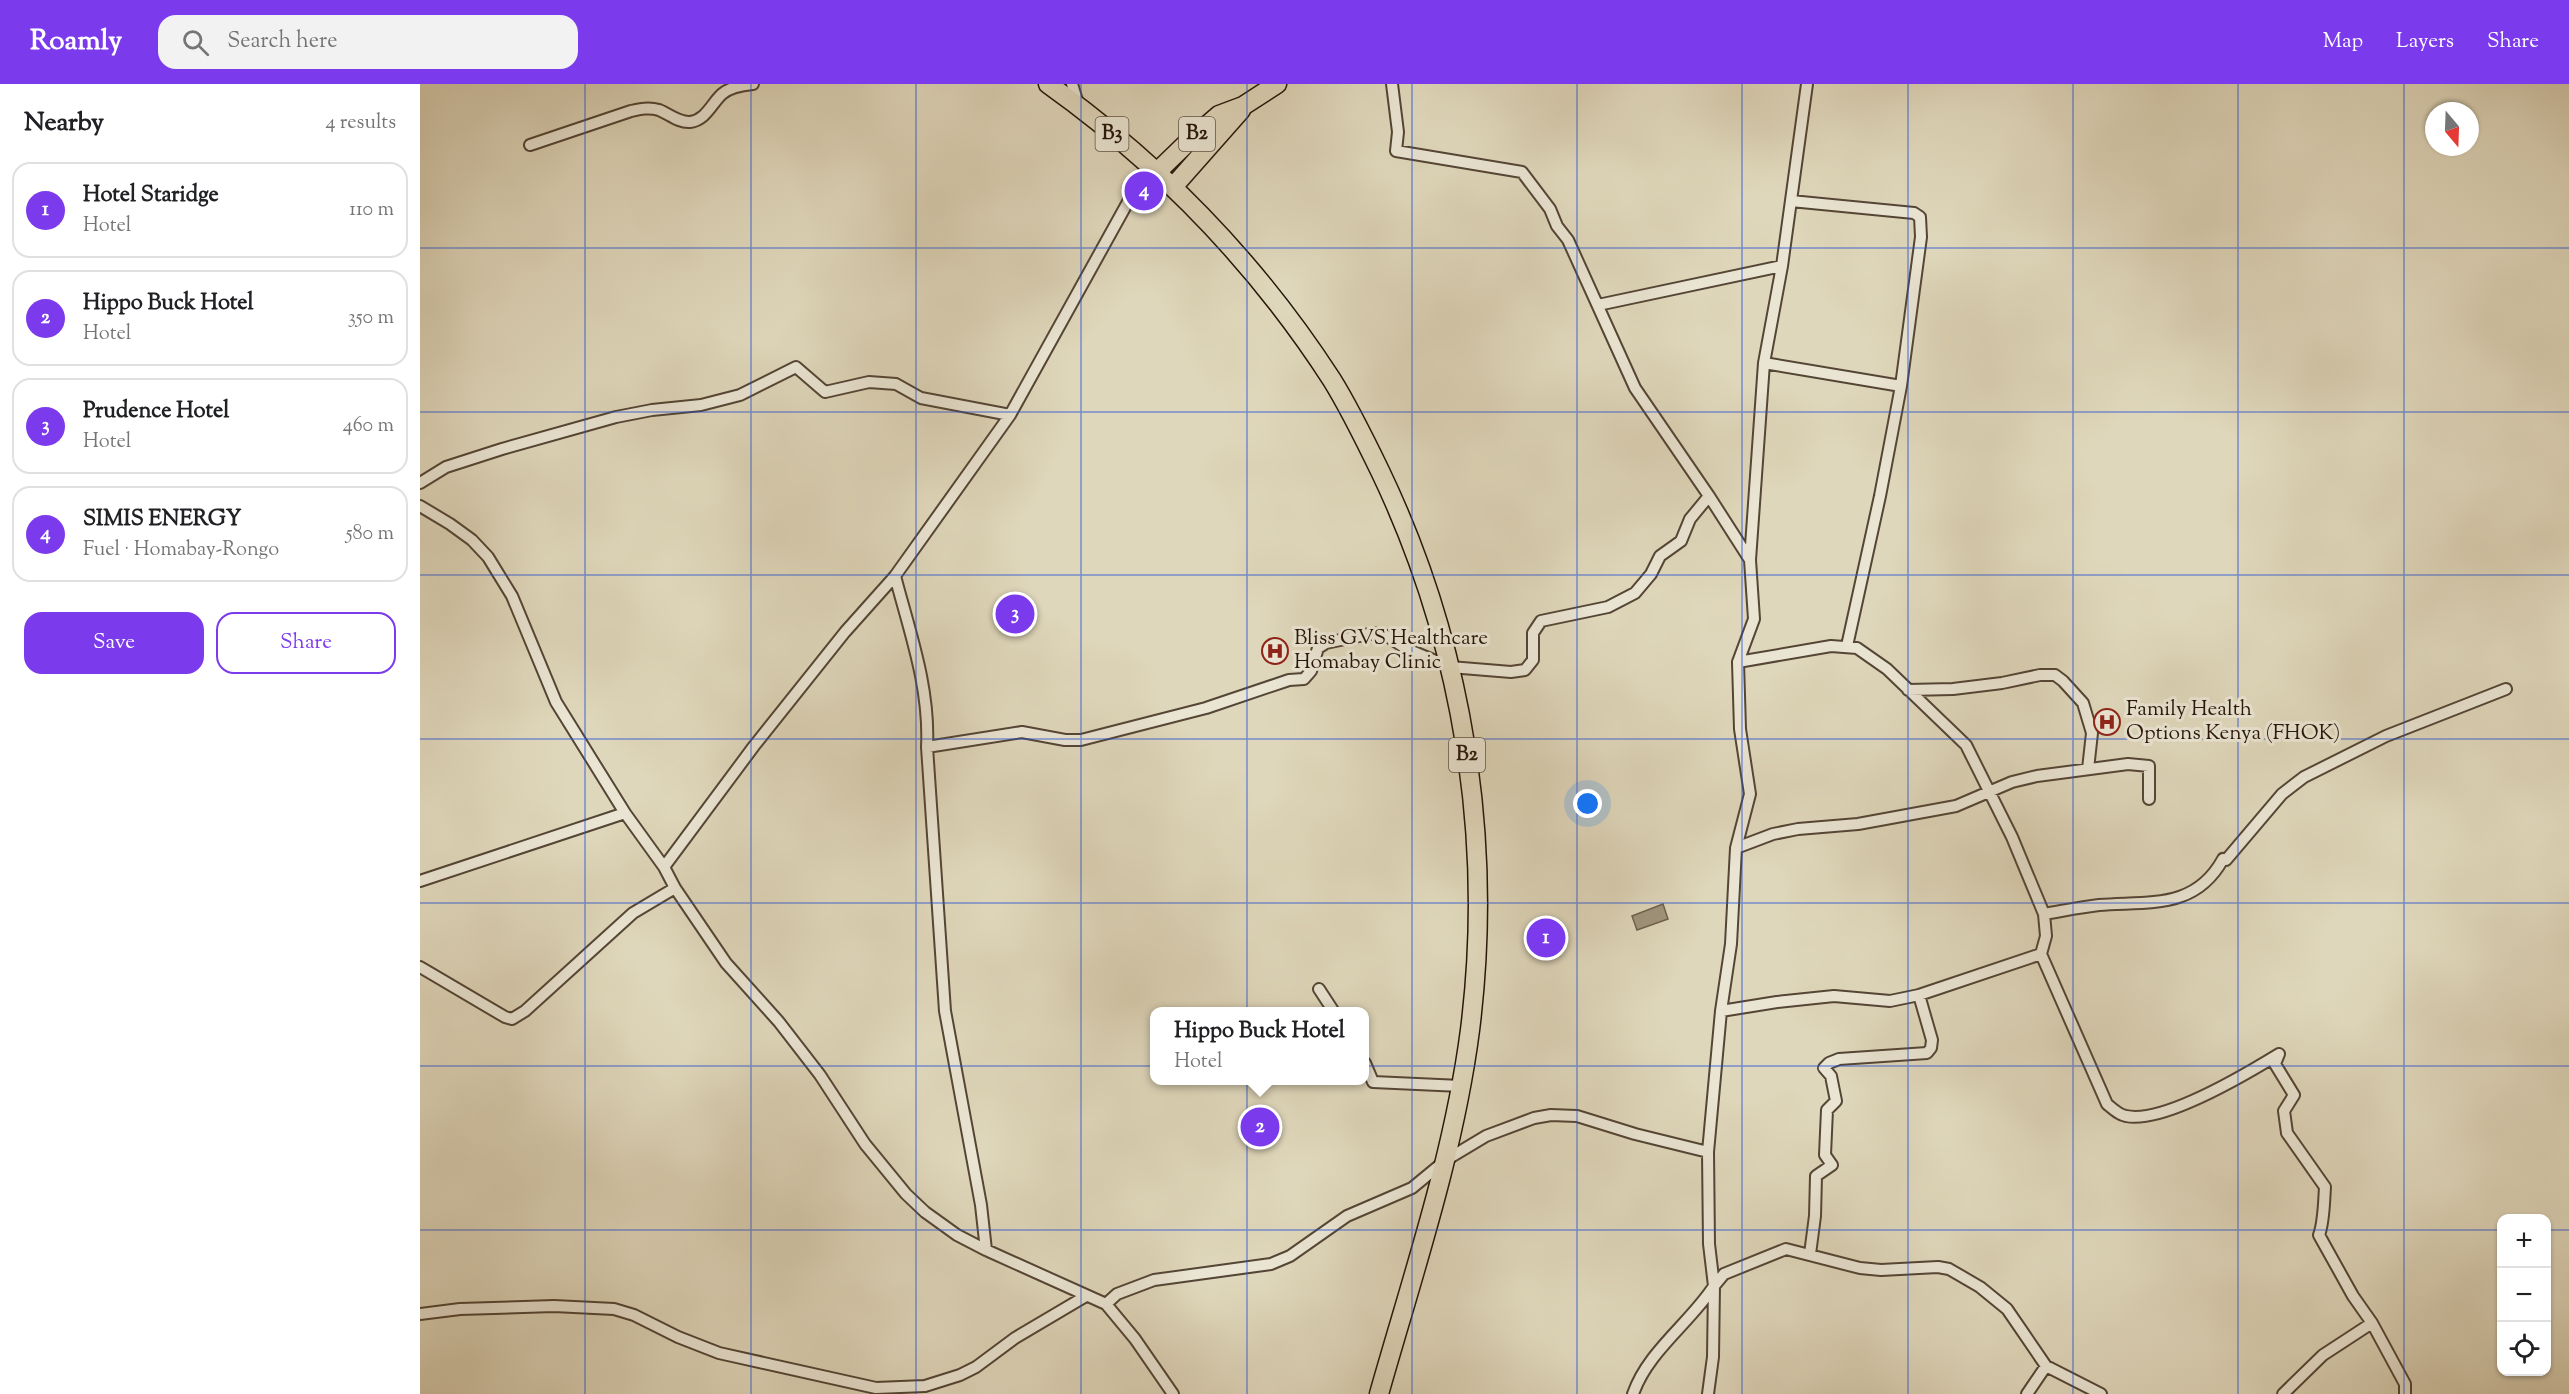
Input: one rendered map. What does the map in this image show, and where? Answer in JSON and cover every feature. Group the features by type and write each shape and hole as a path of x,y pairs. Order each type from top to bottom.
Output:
{"highway":[{"name":"B3","path":"1048,84 1079,107 1173,187"},
{"name":"B2","path":"1153,168 1213,120 1243,106 1278,84"},
{"name":"B2","path":"1243,106 1173,187 1238,254 1296,328 1333,381 1361,431 1394,500 1417,559 1450,667 1472,789 1477,852 1478,910 1475,974 1461,1086 1446,1160 1379,1394"}],"street":[{"path":"530,145 645,108 658,110 680,121 690,122 700,118 722,94 733,87 753,84"},
{"path":"1072,84 1079,107"},
{"path":"1392,84 1398,132 1396,151 1522,172 1550,209 1557,226 1568,240 1635,388 1750,560"},
{"path":"1708,1394 1713,1357 1714,1286 1709,1244 1708,1152 1721,1011 1731,944 1736,848 1750,794 1740,729 1738,662 1754,619 1750,560 1764,363 1782,266 1808,84"},
{"path":"664,867 754,746 845,632 895,576 1010,415 1153,168"},
{"path":"1791,201 1914,213 1920,217 1921,237 1901,386 1880,496 1846,646"},
{"path":"1598,305 1782,266"},
{"path":"1764,363 1901,386"},
{"path":"420,483 446,467 616,417 652,410 701,405 740,395 796,367 825,392 869,382 896,384 921,398 1010,415"},
{"path":"927,747 1022,732 1065,740 1081,740 1206,708 1289,680 1304,680 1311,671 1318,648 1326,643 1360,634 1374,633 1387,636 1407,649 1450,667 1511,672 1525,670 1533,660 1533,633 1536,625 1549,618 1608,606 1635,593 1651,574 1660,556 1681,541 1690,519 1709,496"},
{"path":"420,506 472,540 488,557 512,596 556,702 625,813 664,867 675,888 726,963 779,1022 820,1075 865,1144 906,1194 925,1212 949,1229 986,1250 1106,1304 1135,1339 1173,1394"},
{"path":"895,576 917,653 929,718 927,747 945,1011 981,1206 986,1250"},
{"path":"1738,662 1788,652 1846,646 1866,652 1966,745 2012,837 2044,914 2046,936 2042,954 2107,1104 2126,1116 2143,1116 2198,1098 2245,1076 2279,1054 2275,1064 2294,1095 2284,1111 2287,1132 2325,1187 2321,1214 2323,1226 2319,1235 2353,1296 2372,1323 2405,1384 2404,1394"},
{"path":"1908,690 1953,689 2002,683 2040,675 2055,675 2083,703 2092,733 2088,769"},
{"path":"2044,914 2097,905 2167,901 2196,891 2223,860 2226,860 2282,794 2304,777 2386,736 2506,688"},
{"path":"1736,848 1773,834 1798,829 1858,824 1956,806 2012,782 2037,776 2128,764 2149,766 2149,799"},
{"path":"420,881 625,813"},
{"path":"420,967 512,1019 525,1011 633,913 675,888"},
{"path":"1721,1011 1834,996 1890,1000 1919,995 2042,954"},
{"path":"1319,989 1331,1007"},
{"path":"1810,1254 1815,1216 1816,1176 1832,1165 1825,1155 1827,1110 1836,1101 1831,1077 1824,1068 1839,1059 1926,1053 1931,1048 1932,1040 1919,995"},
{"path":"1369,1072 1373,1082 1461,1086"},
{"path":"1106,1304 1117,1294 1154,1280 1271,1264 1290,1256 1347,1216 1412,1188 1446,1160 1486,1136 1534,1118 1568,1114 1708,1152"},
{"path":"1633,1394 1637,1382 1656,1355 1702,1304 1724,1274 1786,1249 1860,1268 1881,1270 1938,1267 1949,1269 1980,1287 2007,1310 2046,1366 2101,1394"},
{"path":"420,1314 460,1309 554,1306 614,1309 634,1315 678,1337 719,1353 876,1388 899,1390 925,1386 960,1376 1015,1338 1086,1296"},
{"path":"2283,1394 2323,1355 2372,1323"},
{"path":"2027,1394 2046,1366"}],"shaded area":[{"path":"1663,904 1668,919 1637,930 1632,916"}],"place":[{"name":"SIMIS ENERGY","path":"1144,191"},
{"name":"Prudence Hotel","path":"1015,614"},
{"name":"Bliss GVS Healthcare Homabay Clinic","path":"1275,651"},
{"name":"Family Health Options Kenya (FHOK)","path":"2107,722"},
{"name":"Hotel Staridge","path":"1546,938"},
{"name":"Hippo Buck Hotel","path":"1260,1127"}]}
